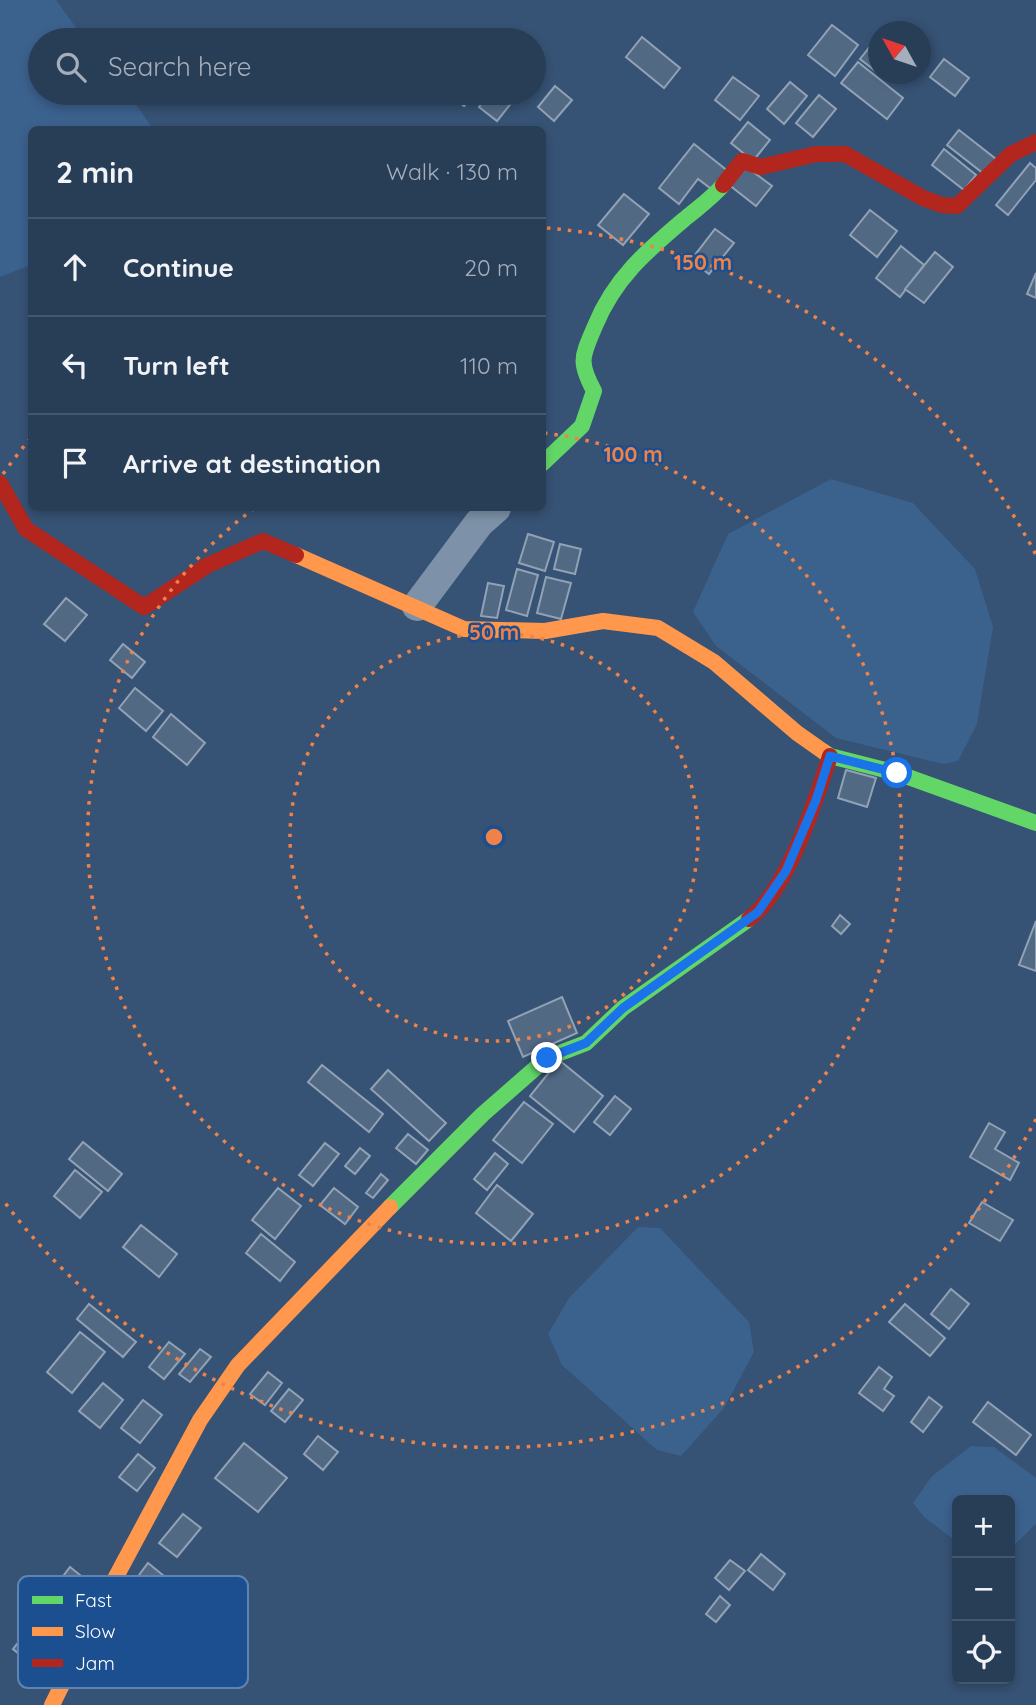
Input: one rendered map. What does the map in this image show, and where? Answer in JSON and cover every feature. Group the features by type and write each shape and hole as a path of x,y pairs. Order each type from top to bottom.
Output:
{"street":[{"path":"546,460 582,426 594,391 582,369 584,352 599,316 620,280 639,258 719,190 742,161 761,167 816,154 845,154 923,198 942,205 957,206 1011,154 1036,142"},
{"path":"0,484 26,529 144,607 208,565 263,541 464,629 545,631 603,621 658,628 714,662 797,733 830,756 897,773 1036,823"},
{"path":"417,607 479,523 493,511"},
{"path":"116,1576 200,1420 238,1365 331,1266 483,1114 547,1058 586,1043 623,1008 758,912 786,871 816,800 830,756"},
{"path":"52,1705 60,1688"}],"water":[{"path":"0,0 56,0 76,28 28,28 28,105 136,105 151,126 28,126 28,266 0,277"},
{"path":"831,479 913,503 975,569 993,627 977,724 958,761 943,764 836,738 716,646 693,612 728,534"},
{"path":"638,1227 660,1228 749,1322 754,1352 724,1408 681,1456 657,1450 562,1365 548,1334 569,1298"},
{"path":"971,1446 994,1447 1036,1478 1036,1524 1015,1544 1015,1495 952,1495 952,1538 924,1517 913,1503 932,1476"}],"building":[{"path":"832,25 858,45 835,76 808,55"},
{"path":"642,37 680,68 664,88 626,57"},
{"path":"868,49 868,65 860,59"},
{"path":"944,59 969,78 955,96 931,76"},
{"path":"858,62 868,70 868,84 886,84 903,98 887,119 841,83"},
{"path":"733,77 759,96 740,120 715,100"},
{"path":"790,82 807,96 784,124 767,109"},
{"path":"555,86 572,100 554,121 538,107 546,105 546,97"},
{"path":"819,95 836,109 813,137 796,123"},
{"path":"481,105 510,105 497,121 479,107"},
{"path":"748,122 770,140 753,161 731,143"},
{"path":"959,130 996,159 984,174 947,145"},
{"path":"694,144 729,172 714,191 698,179 679,204 659,188"},
{"path":"944,149 976,175 964,190 932,165"},
{"path":"1030,163 1036,168 1036,180 1008,215 996,205"},
{"path":"744,165 772,186 756,206 728,184"},
{"path":"624,194 649,214 623,245 598,225"},
{"path":"870,210 897,231 877,257 850,235"},
{"path":"715,229 734,243 709,274 691,260"},
{"path":"901,246 924,265 900,297 876,278"},
{"path":"935,252 953,267 924,303 905,289"},
{"path":"1036,273 1036,298 1027,294"},
{"path":"528,534 554,542 545,571 519,563"},
{"path":"560,544 581,549 575,574 554,569"},
{"path":"517,569 538,575 527,616 506,610"},
{"path":"546,577 571,583 561,619 537,613"},
{"path":"488,583 504,586 497,618 481,616"},
{"path":"66,598 87,615 65,641 44,624"},
{"path":"123,644 145,662 132,678 110,660"},
{"path":"135,688 163,711 146,731 119,708"},
{"path":"171,714 205,743 187,765 153,737"},
{"path":"846,770 876,778 867,807 838,798"},
{"path":"840,915 850,924 841,934 832,926"},
{"path":"1036,921 1036,971 1019,965"},
{"path":"562,997 577,1033 523,1057 508,1021"},
{"path":"559,1060 603,1096 574,1132 530,1096"},
{"path":"322,1065 383,1114 369,1132 308,1082"},
{"path":"388,1070 446,1123 429,1141 371,1089"},
{"path":"615,1096 631,1109 610,1135 594,1122"},
{"path":"524,1102 553,1124 522,1163 493,1140"},
{"path":"989,1123 1005,1132 995,1149 1019,1163 1010,1180 970,1157"},
{"path":"408,1134 428,1150 416,1164 396,1148"},
{"path":"83,1142 122,1174 108,1191 69,1159"},
{"path":"325,1143 339,1154 313,1186 299,1175"},
{"path":"360,1148 370,1156 355,1174 345,1166"},
{"path":"495,1153 508,1164 487,1190 474,1179"},
{"path":"75,1170 102,1192 80,1218 54,1196"},
{"path":"381,1174 388,1180 373,1198 366,1193"},
{"path":"497,1185 533,1214 511,1241 476,1213"},
{"path":"278,1188 301,1206 275,1239 252,1220"},
{"path":"334,1188 358,1207 345,1224 320,1205"},
{"path":"982,1202 1013,1220 1000,1241 969,1223"},
{"path":"141,1225 177,1254 159,1277 123,1247"},
{"path":"261,1234 295,1262 280,1281 246,1253"},
{"path":"951,1289 969,1304 949,1329 931,1314"},
{"path":"89,1304 136,1342 123,1357 77,1319"},
{"path":"905,1304 945,1338 930,1356 889,1322"},
{"path":"80,1332 105,1352 72,1393 47,1372"},
{"path":"169,1342 185,1354 164,1379 149,1367"},
{"path":"200,1349 211,1357 190,1382 179,1374"},
{"path":"879,1367 892,1377 884,1389 894,1396 883,1411 859,1393"},
{"path":"268,1372 282,1383 265,1405 250,1394"},
{"path":"103,1383 123,1400 100,1428 79,1411"},
{"path":"289,1389 303,1400 285,1422 271,1411"},
{"path":"929,1397 942,1407 923,1432 911,1422"},
{"path":"143,1400 162,1415 140,1443 121,1428"},
{"path":"988,1402 1031,1435 1016,1455 973,1422"},
{"path":"318,1436 338,1452 323,1470 304,1454"},
{"path":"244,1443 287,1478 258,1512 215,1478"},
{"path":"138,1454 155,1468 137,1491 119,1477"},
{"path":"183,1514 201,1528 177,1557 159,1543"},
{"path":"761,1554 785,1574 773,1590 748,1570"},
{"path":"730,1560 745,1571 729,1590 715,1578"},
{"path":"148,1563 164,1576 140,1576"},
{"path":"70,1567 81,1576 63,1576"},
{"path":"720,1596 730,1605 716,1622 706,1614"}],"traffic: fast":[{"path":"546,460 582,426 594,391 584,365 585,352 612,293 646,253 723,185"},
{"path":"824,752 830,756 897,773 1036,823"},
{"path":"390,1207 483,1114 547,1058 586,1043 623,1008 749,919"}],"traffic: slow":[{"path":"296,555 464,629 545,631 603,621 658,628 714,662 797,733 824,752"},
{"path":"116,1576 200,1420 238,1365 390,1207"},
{"path":"52,1705 60,1688"}],"traffic: jam":[{"path":"723,185 742,161 761,167 816,154 845,154 923,198 942,205 957,206 1011,154 1036,142"},
{"path":"0,483 26,529 144,607 208,565 263,541 296,555"},
{"path":"749,919 763,906 788,867 830,756"}],"route":[{"path":"547,1058 586,1043 623,1008 758,912 786,871 816,800 830,756 897,773"}]}
